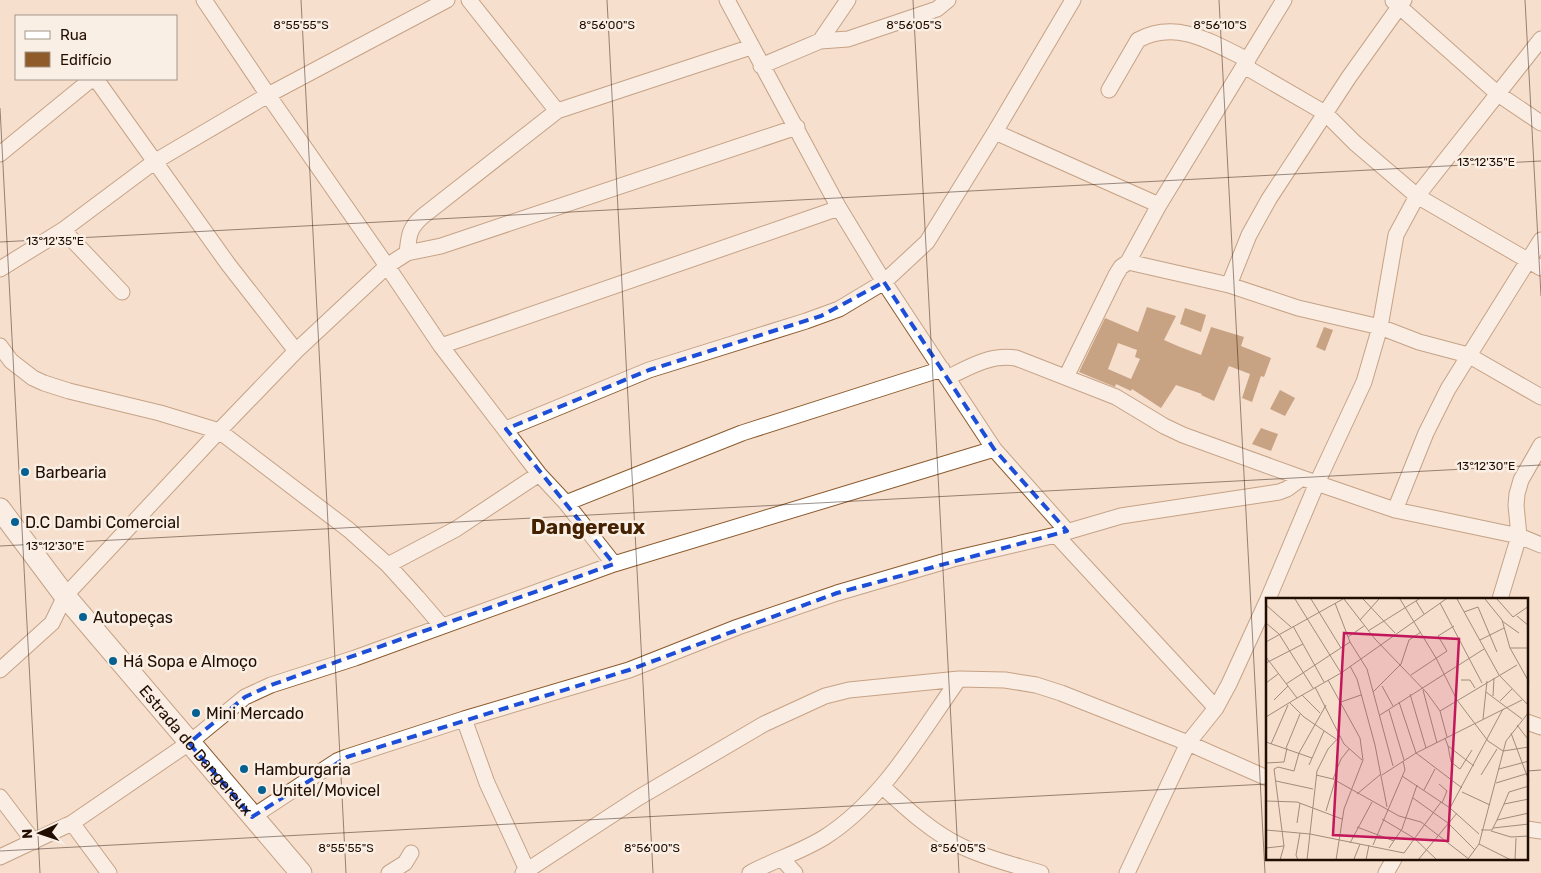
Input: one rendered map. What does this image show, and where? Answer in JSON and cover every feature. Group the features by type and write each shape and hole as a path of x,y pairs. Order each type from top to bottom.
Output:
{"main road":[{"name":"Estrada do Dangereux","path":"0,509 65,596 301,873"}],"street":[{"path":"204,0 440,346 539,474 566,503 614,564"},
{"path":"0,269 63,230 154,162 268,95 447,0"},
{"path":"469,0 557,111"},
{"path":"727,0 839,208 884,282 994,449 1062,533 1216,708"},
{"path":"820,41 848,0"},
{"path":"761,66 820,41 848,39 937,9 948,0"},
{"path":"506,429 649,370 830,313 884,282 927,242 996,132 1073,0"},
{"path":"1066,377 1116,274 1128,262 1159,205 1284,0"},
{"path":"1229,286 1248,235 1398,2 1498,94 1541,123"},
{"path":"1109,90 1138,40 1159,33 1186,32 1199,37 1246,63 1325,113 1417,196 1541,268"},
{"path":"1270,598 1317,483 1364,382 1380,327 1396,235 1417,196 1541,39"},
{"path":"406,253 410,232 415,224 557,111 751,47"},
{"path":"0,154 88,82 93,80 100,84 228,264 296,351"},
{"path":"0,670 52,622 65,596 296,351 387,266 406,253 442,246 797,128"},
{"path":"996,132 1159,205"},
{"path":"440,346 839,208"},
{"path":"63,230 122,292"},
{"path":"1394,510 1426,433 1448,389 1541,240"},
{"path":"1128,262 1229,286 1298,308 1380,327 1419,342 1468,355 1541,397"},
{"path":"0,346 11,361 33,378 44,383 160,413 219,431 349,530 388,565 441,625"},
{"path":"566,503 742,433 994,357 1005,356 1016,358 1116,397 1164,426 1183,435 1302,478 1394,510 1519,536 1541,545"},
{"path":"1500,598 1519,536 1516,494 1521,480 1541,445"},
{"path":"0,857 72,822 189,742 257,690 355,658 441,625 614,564 994,449"},
{"path":"388,565 456,530 539,474"},
{"path":"252,817 337,762 464,719 629,670 738,627 837,593 953,559 1062,533 1121,516 1279,492 1287,489 1302,478"},
{"path":"1128,873 1188,742 1216,708 1266,607"},
{"path":"464,719 525,872 638,798 764,724 825,696 849,690 959,679 1005,680 1036,685 1188,742 1266,778"},
{"path":"750,873 824,837 842,824 882,786 903,761 959,679"},
{"path":"1528,722 1541,727"},
{"path":"882,786 911,812 961,846 982,855 1041,873"},
{"path":"0,797 34,842"},
{"path":"72,822 109,873"},
{"path":"1528,829 1541,831"},
{"path":"389,873 405,863 411,853"},
{"path":"782,859 795,873"},
{"path":"1386,873 1393,860"}],"highlighted area":[{"path":"884,282 994,449 1067,531 837,593 629,670 347,757 252,817 189,743 245,697 271,685 614,564 506,429 649,370 821,316"}],"building":[{"path":"1147,307 1176,316 1164,340 1180,347 1201,355 1211,327 1244,337 1241,346 1271,358 1264,377 1261,376 1252,402 1242,398 1250,374 1229,366 1214,401 1202,394 1176,385 1161,408 1132,389 1131,391 1116,384 1115,387 1079,372 1105,318 1138,332","holes":["1118,343 1137,350 1135,357 1140,359 1131,379 1108,369"]},
{"path":"1185,308 1206,315 1201,332 1180,324"},
{"path":"1324,327 1333,330 1325,351 1316,347"},
{"path":"1280,390 1295,398 1285,416 1270,409"},
{"path":"1261,428 1278,434 1271,451 1252,444"}],"place":[{"name":"Barbearia","path":"25,472"},
{"name":"D.C Dambi Comercial","path":"15,522"},
{"name":"Autopeças","path":"83,617"},
{"name":"Há Sopa e Almoço","path":"113,661"},
{"name":"Mini Mercado","path":"196,713"},
{"name":"Hamburgaria","path":"244,769"},
{"name":"Unitel/Movicel","path":"262,790"}],"district":[{"name":"Dangereux","path":"588,527"}]}
